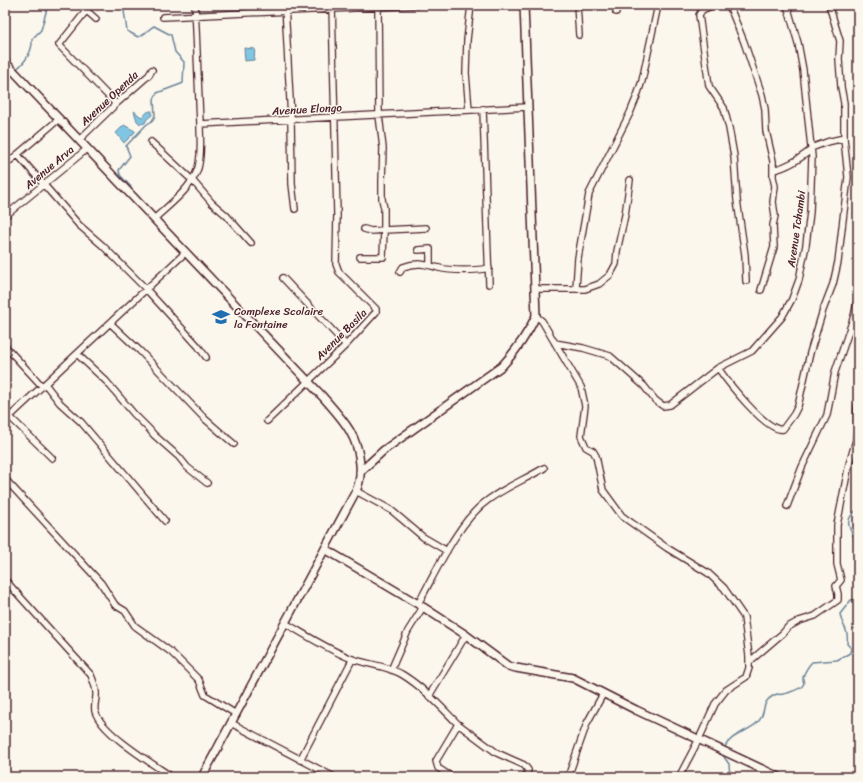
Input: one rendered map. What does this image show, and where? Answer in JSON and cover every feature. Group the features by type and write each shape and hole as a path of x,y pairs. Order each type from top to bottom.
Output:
{"street":[{"path":"154,219 193,181 200,158 195,5"},
{"path":"163,17 195,16 285,8 418,5"},
{"path":"469,110 466,73 467,40 471,5"},
{"path":"360,472 384,450 502,366 516,350 536,316 524,5"},
{"path":"576,5 579,34"},
{"path":"616,12 618,5"},
{"path":"576,288 578,258 589,194 637,96 642,81 658,5"},
{"path":"713,5 702,10 699,15 709,86 724,108 730,128 734,156 737,200 745,255 746,281"},
{"path":"729,5 744,42 762,95 765,109 766,131 773,161 775,186 773,198 775,216 773,225 774,247 761,290"},
{"name":"Avenue Tchambi","path":"555,343 582,348 610,356 644,386 655,400 663,406 670,405 718,368 752,351 782,317 792,299 799,280 806,245 812,177 811,149 803,70 798,43 787,5"},
{"path":"718,368 727,381 756,414 770,426 780,430 782,429 794,414 798,406 810,353 823,310 833,284 838,262 848,177 844,138 844,103 839,59 840,41 829,5"},
{"path":"360,258 383,257 383,148 378,115 378,6"},
{"path":"332,7 335,117"},
{"path":"285,8 291,119 292,184 295,209"},
{"path":"96,19 86,11 58,45 116,104"},
{"path":"5,62 308,381 350,430 357,444 359,452 360,478 356,491 202,777"},
{"name":"Avenue Openda","path":"79,140 116,104 149,75 152,70"},
{"name":"Avenue Elongo","path":"200,124 528,107"},
{"path":"483,109 490,284"},
{"name":"Avenue Basila","path":"267,420 346,345 376,312 376,309 339,272 336,264 337,214 335,117"},
{"path":"5,165 59,119"},
{"path":"773,170 789,165 811,149 827,142 844,138"},
{"path":"151,142 193,181 212,203 226,215 252,243"},
{"name":"Avenue Arva","path":"6,214 87,149"},
{"path":"18,155 79,225 102,245 146,289 198,346 206,357"},
{"path":"535,289 585,289 599,284 610,275 616,264 630,180"},
{"path":"364,229 371,231 426,228"},
{"path":"418,250 430,249 430,264"},
{"path":"7,419 186,252"},
{"path":"400,272 403,267 416,264 430,264 440,268 469,270 489,268"},
{"path":"283,278 346,345"},
{"path":"787,506 802,467 827,415 835,372 854,316 858,298"},
{"path":"536,316 542,321 582,389 585,406 581,436 586,447 593,451 596,456 604,492 624,518 667,548 706,571 724,588 744,617 749,662 746,677 726,690 715,704 700,739 679,777"},
{"path":"110,323 140,351 205,419 234,444"},
{"path":"5,346 60,403 81,422 165,521"},
{"path":"77,354 106,381 154,435 207,483"},
{"path":"749,662 788,627 799,621 815,616 838,600 836,586 841,580 837,564 838,526 849,464 856,440 856,414 858,403"},
{"path":"5,412 7,419 52,458"},
{"path":"391,670 420,605 447,551 462,526 487,500 544,468"},
{"path":"5,479 101,583 115,605 125,611 136,626 170,651 199,680 206,695 236,714"},
{"path":"356,491 391,510 423,537 447,551"},
{"path":"324,549 420,605 466,635 508,666 569,677 779,777"},
{"path":"5,580 91,674 96,690 95,711 103,725 132,749 172,777"},
{"path":"285,623 350,658 402,674 418,685 458,724 497,753 524,765 528,770 526,777"},
{"path":"429,696 466,635"},
{"path":"300,760 352,660"},
{"path":"568,777 587,722 603,694"},
{"path":"231,723 334,777"},
{"path":"452,777 438,768 436,761 458,724"}],"water":[{"path":"244,48 255,49 254,60 245,61"},
{"path":"134,111 143,117 147,112 152,111 152,115 145,123 140,124 137,121"},
{"path":"124,125 135,132 124,143 116,133"}],"waterway":[{"path":"15,70 28,56 32,39 41,30 48,5"},
{"path":"128,5 124,11 127,31 138,37 154,26 171,35 175,52 184,62 183,83 157,93 154,99 155,116 152,121 146,125 126,146 130,156 119,170 120,175 131,187"},
{"path":"5,76 12,72"},
{"path":"858,509 849,520 849,527 855,539 858,538"},
{"path":"724,748 731,739 758,722 763,715 767,700 777,694 791,692 802,687 804,683 803,677 807,668 812,662 837,660 850,653 851,648 847,644 847,634 840,614 851,600 858,599"},
{"path":"722,754 729,764 730,777"}],"place":[{"name":"Complexe Scolaire la Fontaine","path":"221,317"}]}
